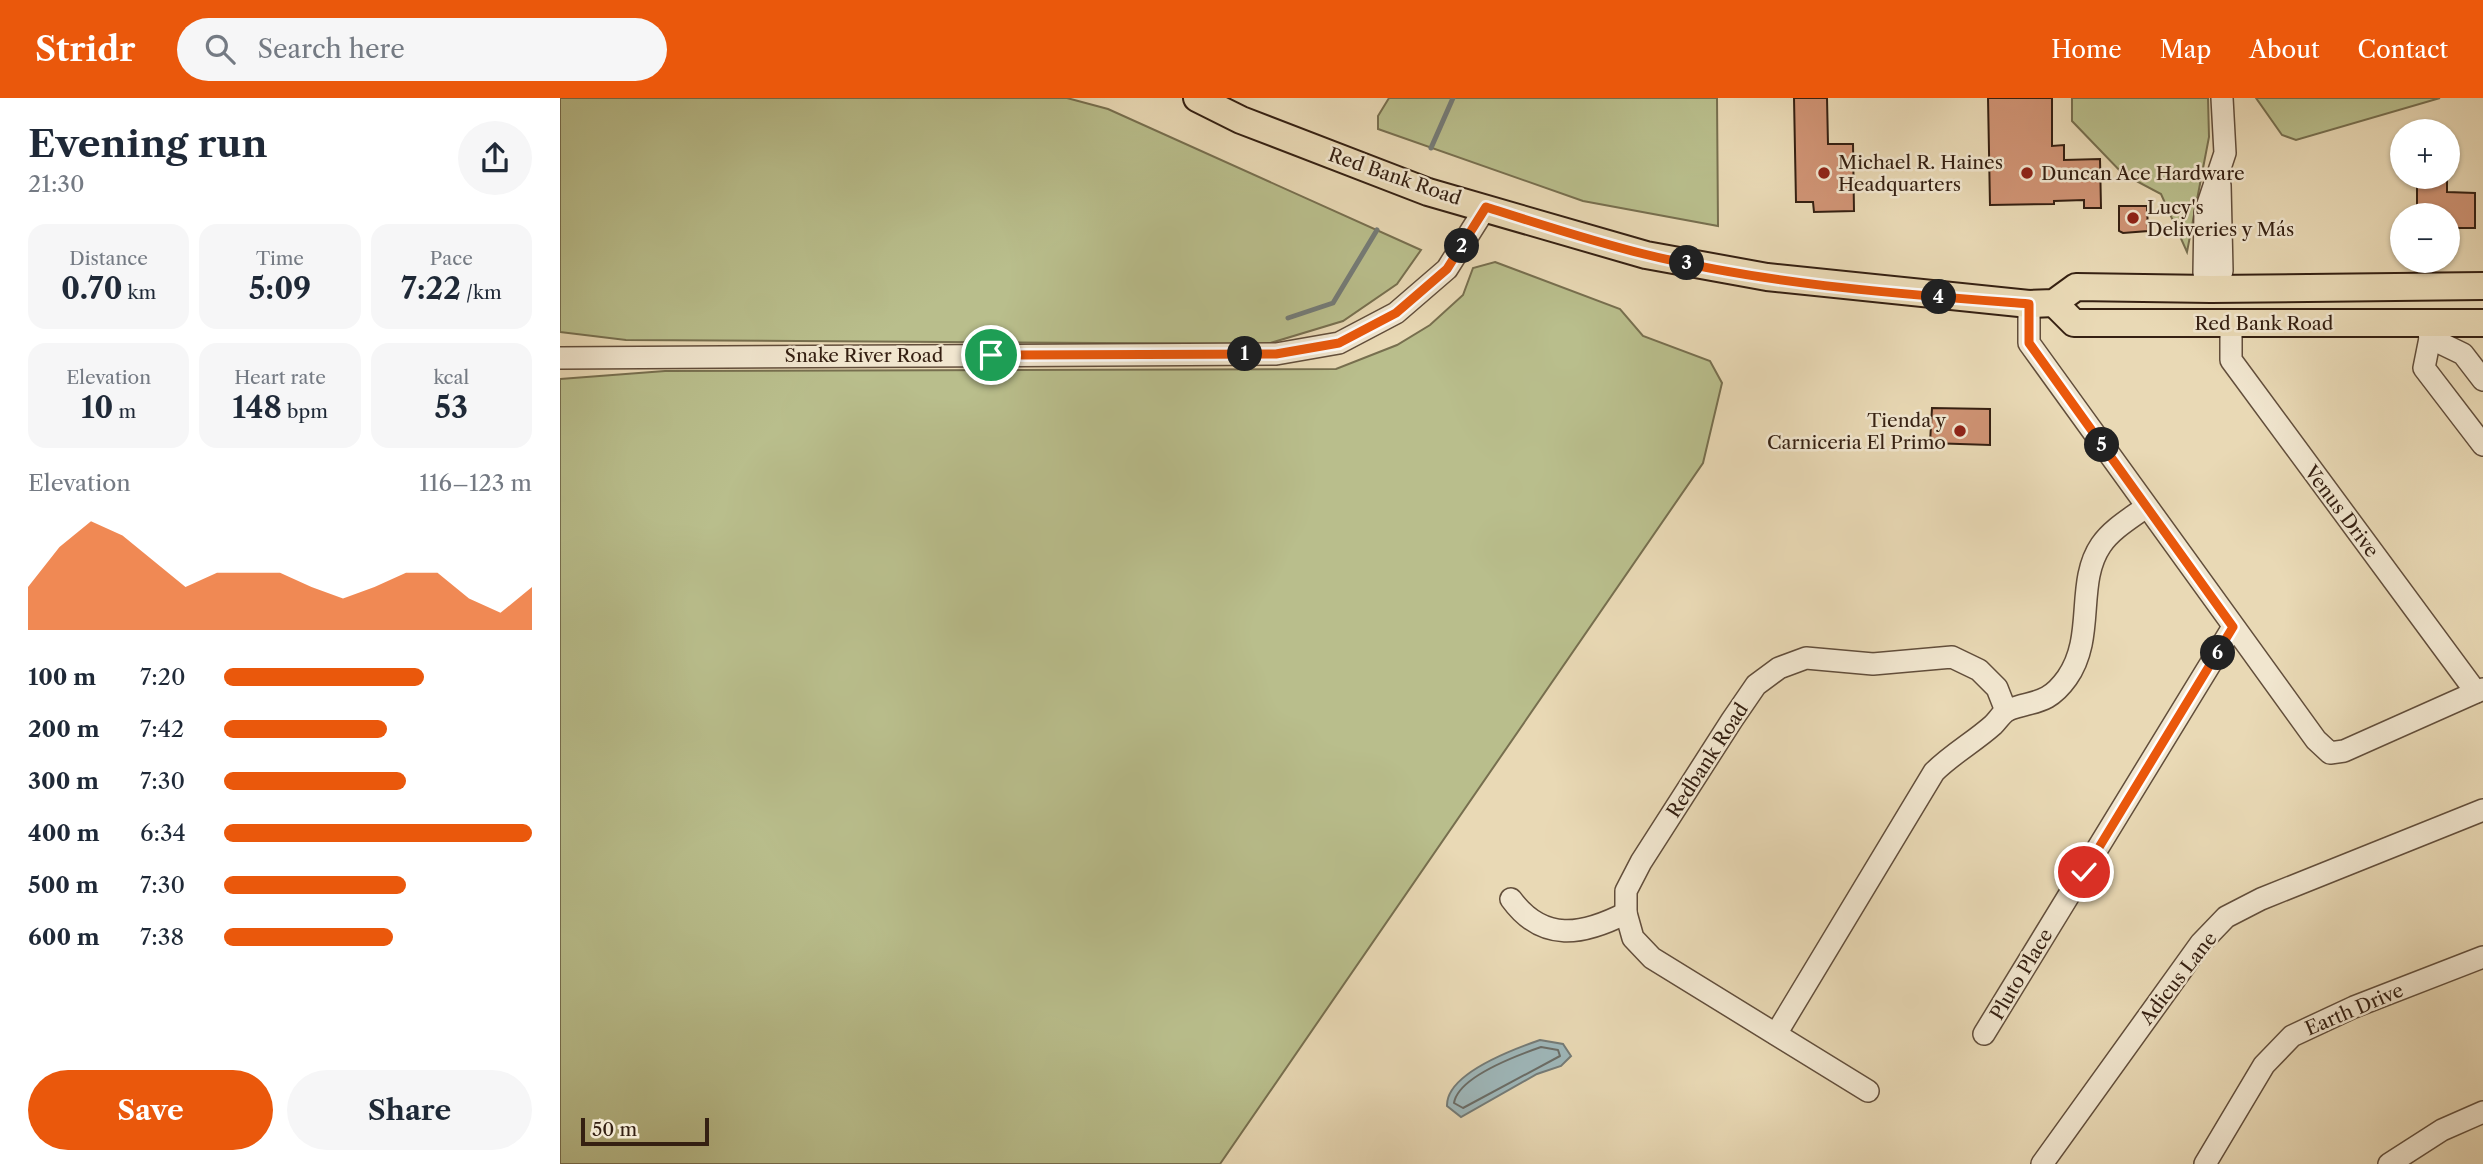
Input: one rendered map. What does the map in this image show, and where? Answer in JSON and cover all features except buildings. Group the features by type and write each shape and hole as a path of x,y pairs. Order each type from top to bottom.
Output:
{"main road":[{"name":"Red Bank Road","path":"1197,98 1241,120 1417,188 1572,235 1714,269 1928,296 2041,303 2074,323 2231,323 2429,330 2483,323"},
{"path":"2185,323 2205,304 2211,286"},
{"name":"Red Bank Road","path":"2041,303 2076,287 2480,286"},
{"path":"2429,330 2435,306 2480,286"}],"street":[{"path":"2211,286 2222,271 2220,169 2225,153 2222,98"},
{"name":"Snake River Road","path":"560,358 1276,354 1339,343 1396,313 1447,269 1486,207"},
{"path":"2041,303 2029,343 2233,627 2316,740 2330,753 2344,751 2480,691"},
{"name":"Venus Drive","path":"2231,323 2231,360 2480,691"},
{"path":"2483,380 2463,354 2429,330 2424,368 2483,445"},
{"path":"2424,368 2463,354"},
{"path":"1776,1034 1934,772 1952,754 1993,725 2006,711 2040,703 2065,681 2080,658 2091,570 2101,546 2117,529 2146,507"},
{"name":"Pluto Place","path":"1984,1034 2233,627"},
{"name":"Redbank Road","path":"1626,913 1626,891 1641,862 1750,694 1779,668 1806,658 1873,664 1952,657 1979,670 1997,688 2006,711"},
{"name":"Adicus Lane","path":"2042,1164 2202,943 2226,917 2261,899 2483,810"},
{"path":"1511,900 1521,913 1545,927 1572,933 1598,927 1626,913 1633,938 1652,958 1868,1091"},
{"name":"Earth Drive","path":"2205,1164 2264,1065 2292,1036 2354,1007 2483,957"},
{"path":"2389,1164 2442,1130 2483,1112"}],"green space":[{"path":"560,98 1067,98 1108,109 1421,250 1397,284 1343,321 1267,344 626,340 560,332"},
{"path":"1389,98 1717,98 1718,226 1583,201 1378,129 1378,116"},
{"path":"2072,98 2208,98 2209,137 2187,252 2161,194 2123,174 2072,121"},
{"path":"2256,98 2440,98 2296,140 2282,135"},
{"path":"1495,262 1620,309 1643,336 1710,361 1722,383 1703,463 1220,1164 560,1164 560,379 665,371 1336,369 1397,345 1430,325 1463,295 1473,268"}],"water":[{"path":"1540,1040 1563,1044 1571,1056 1561,1066 1537,1074 1461,1117 1447,1106 1457,1083 1469,1073 1499,1056"}],"waterway":[{"path":"1431,148 1453,98"},
{"path":"1288,318 1333,303 1377,230"}],"place":[{"name":"Michael R. Haines Headquarters","path":"1824,173"},
{"name":"Duncan Ace Hardware","path":"2027,173"},
{"name":"Lucy's Deliveries y Más","path":"2133,218"},
{"name":"Tienda y Carniceria El Primo","path":"1960,431"}],"route":[{"path":"991,355 1276,354 1339,343 1396,313 1447,269 1486,207 1572,235 1646,255 1714,269 1928,296 2029,304 2029,343 2233,627 2084,872"}]}
